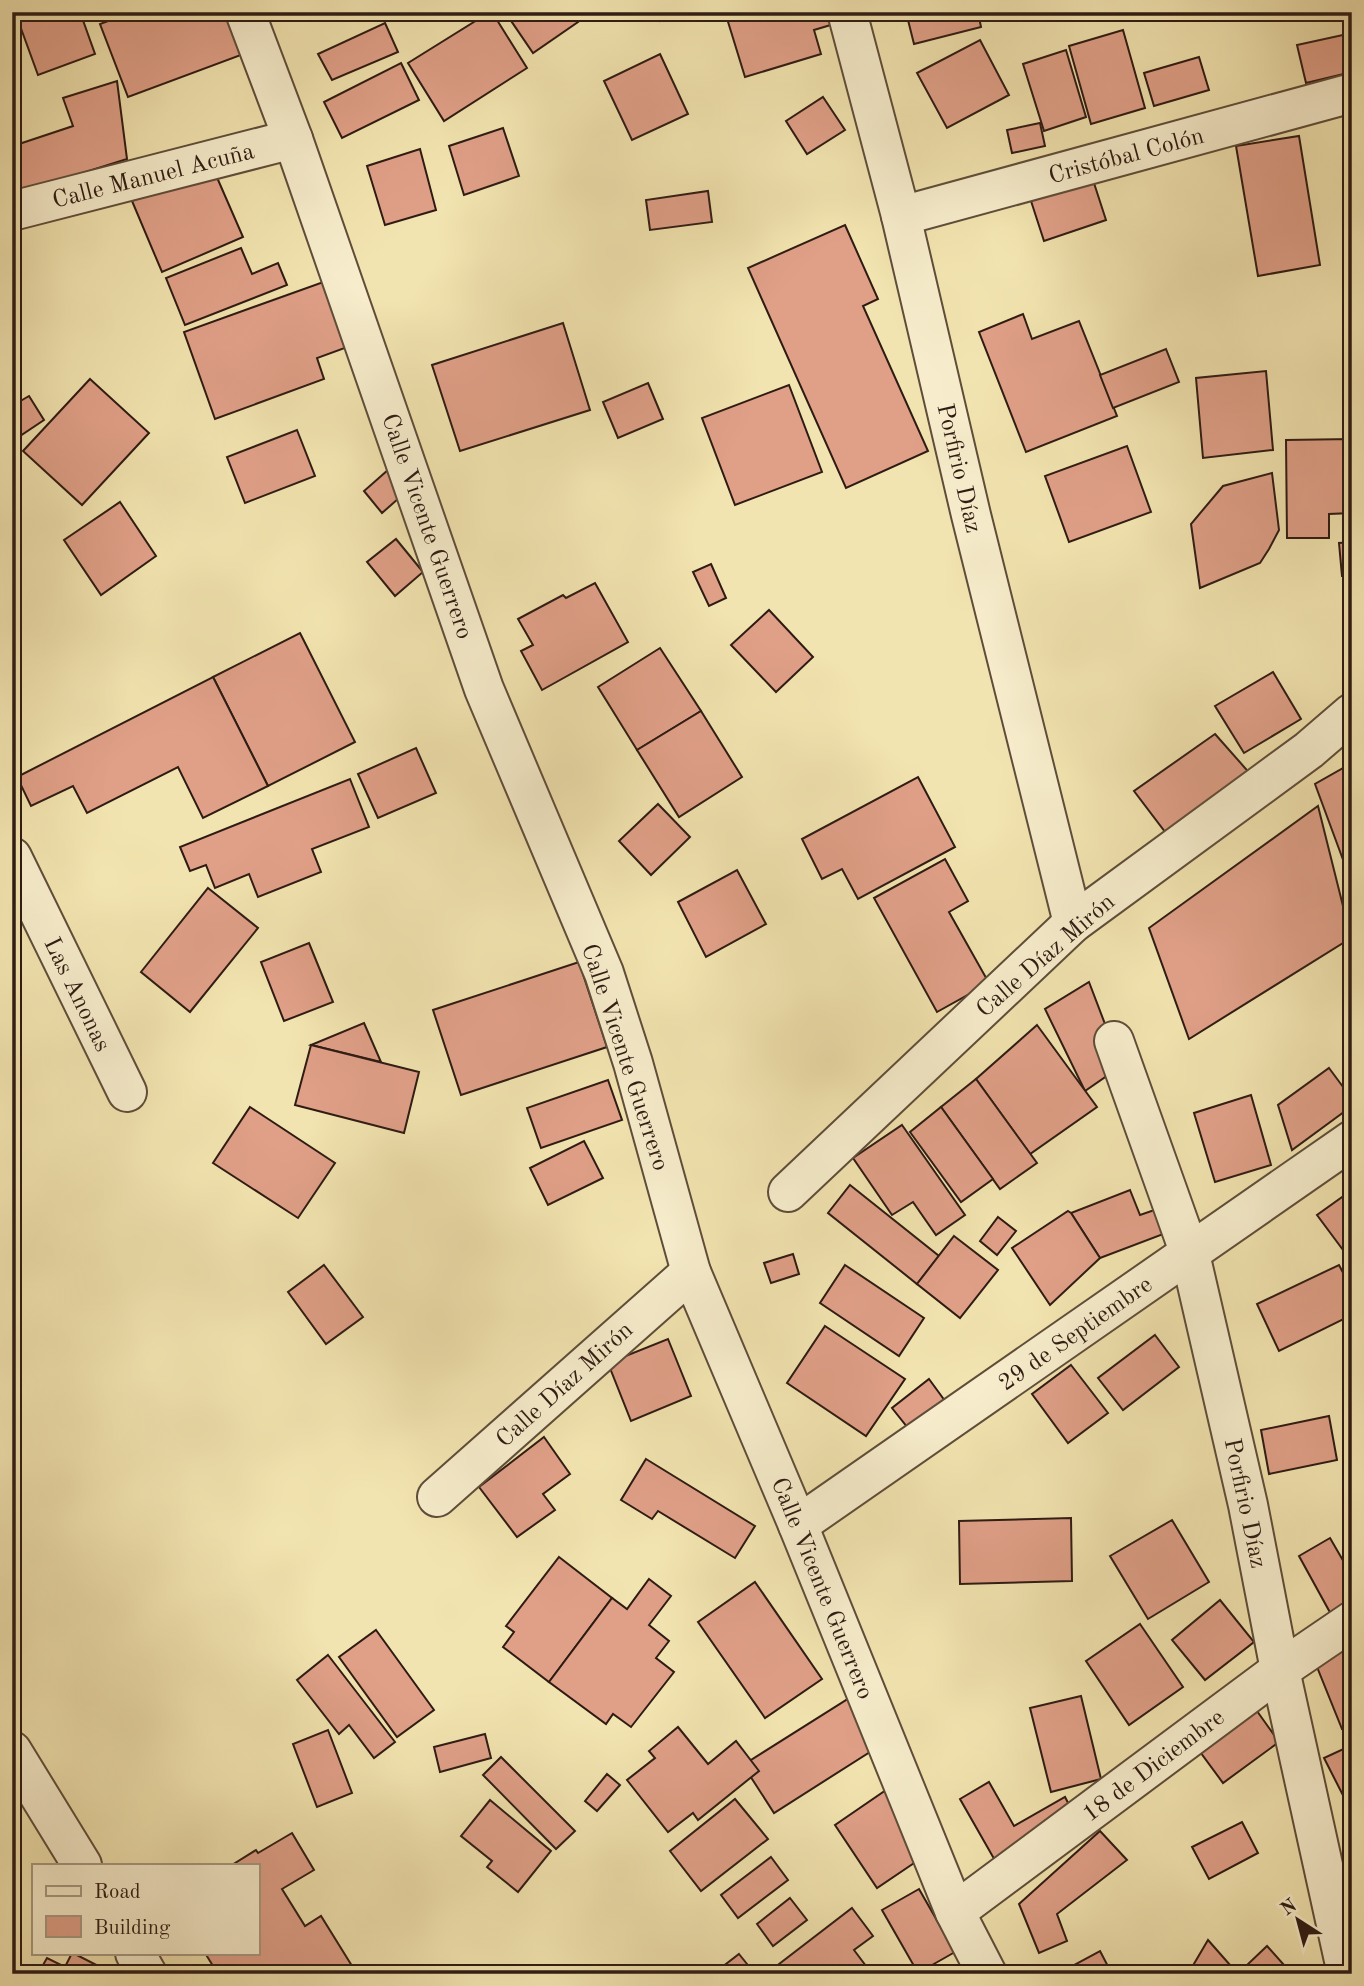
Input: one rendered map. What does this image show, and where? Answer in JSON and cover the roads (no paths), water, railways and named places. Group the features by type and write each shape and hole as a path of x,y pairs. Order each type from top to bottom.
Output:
{"street":[{"name":"Calle Vicente Guerrero","path":"245,12 293,139 484,689 604,973 633,1063 691,1272 798,1525 955,1912 987,1974"},
{"name":"Porfirio Díaz","path":"847,12 901,216 971,515 1073,923"},
{"name":"Cristóbal Colón","path":"901,216 1352,93"},
{"name":"Calle Manuel Acuña","path":"12,211 293,139"},
{"name":"Calle Díaz Mirón","path":"789,1192 1073,923 1309,750 1352,713"},
{"name":"Las Anonas","path":"12,857 127,1092"},
{"name":"Porfirio Díaz","path":"1114,1041 1190,1254 1248,1506 1280,1670 1347,1974"},
{"name":"29 de Septiembre","path":"798,1525 1352,1140"},
{"name":"Calle Díaz Mirón","path":"437,1497 691,1272"},
{"name":"18 de Diciembre","path":"955,1912 1280,1670 1352,1620"},
{"path":"12,1751 81,1864"},
{"path":"136,1954 147,1974"}]}
